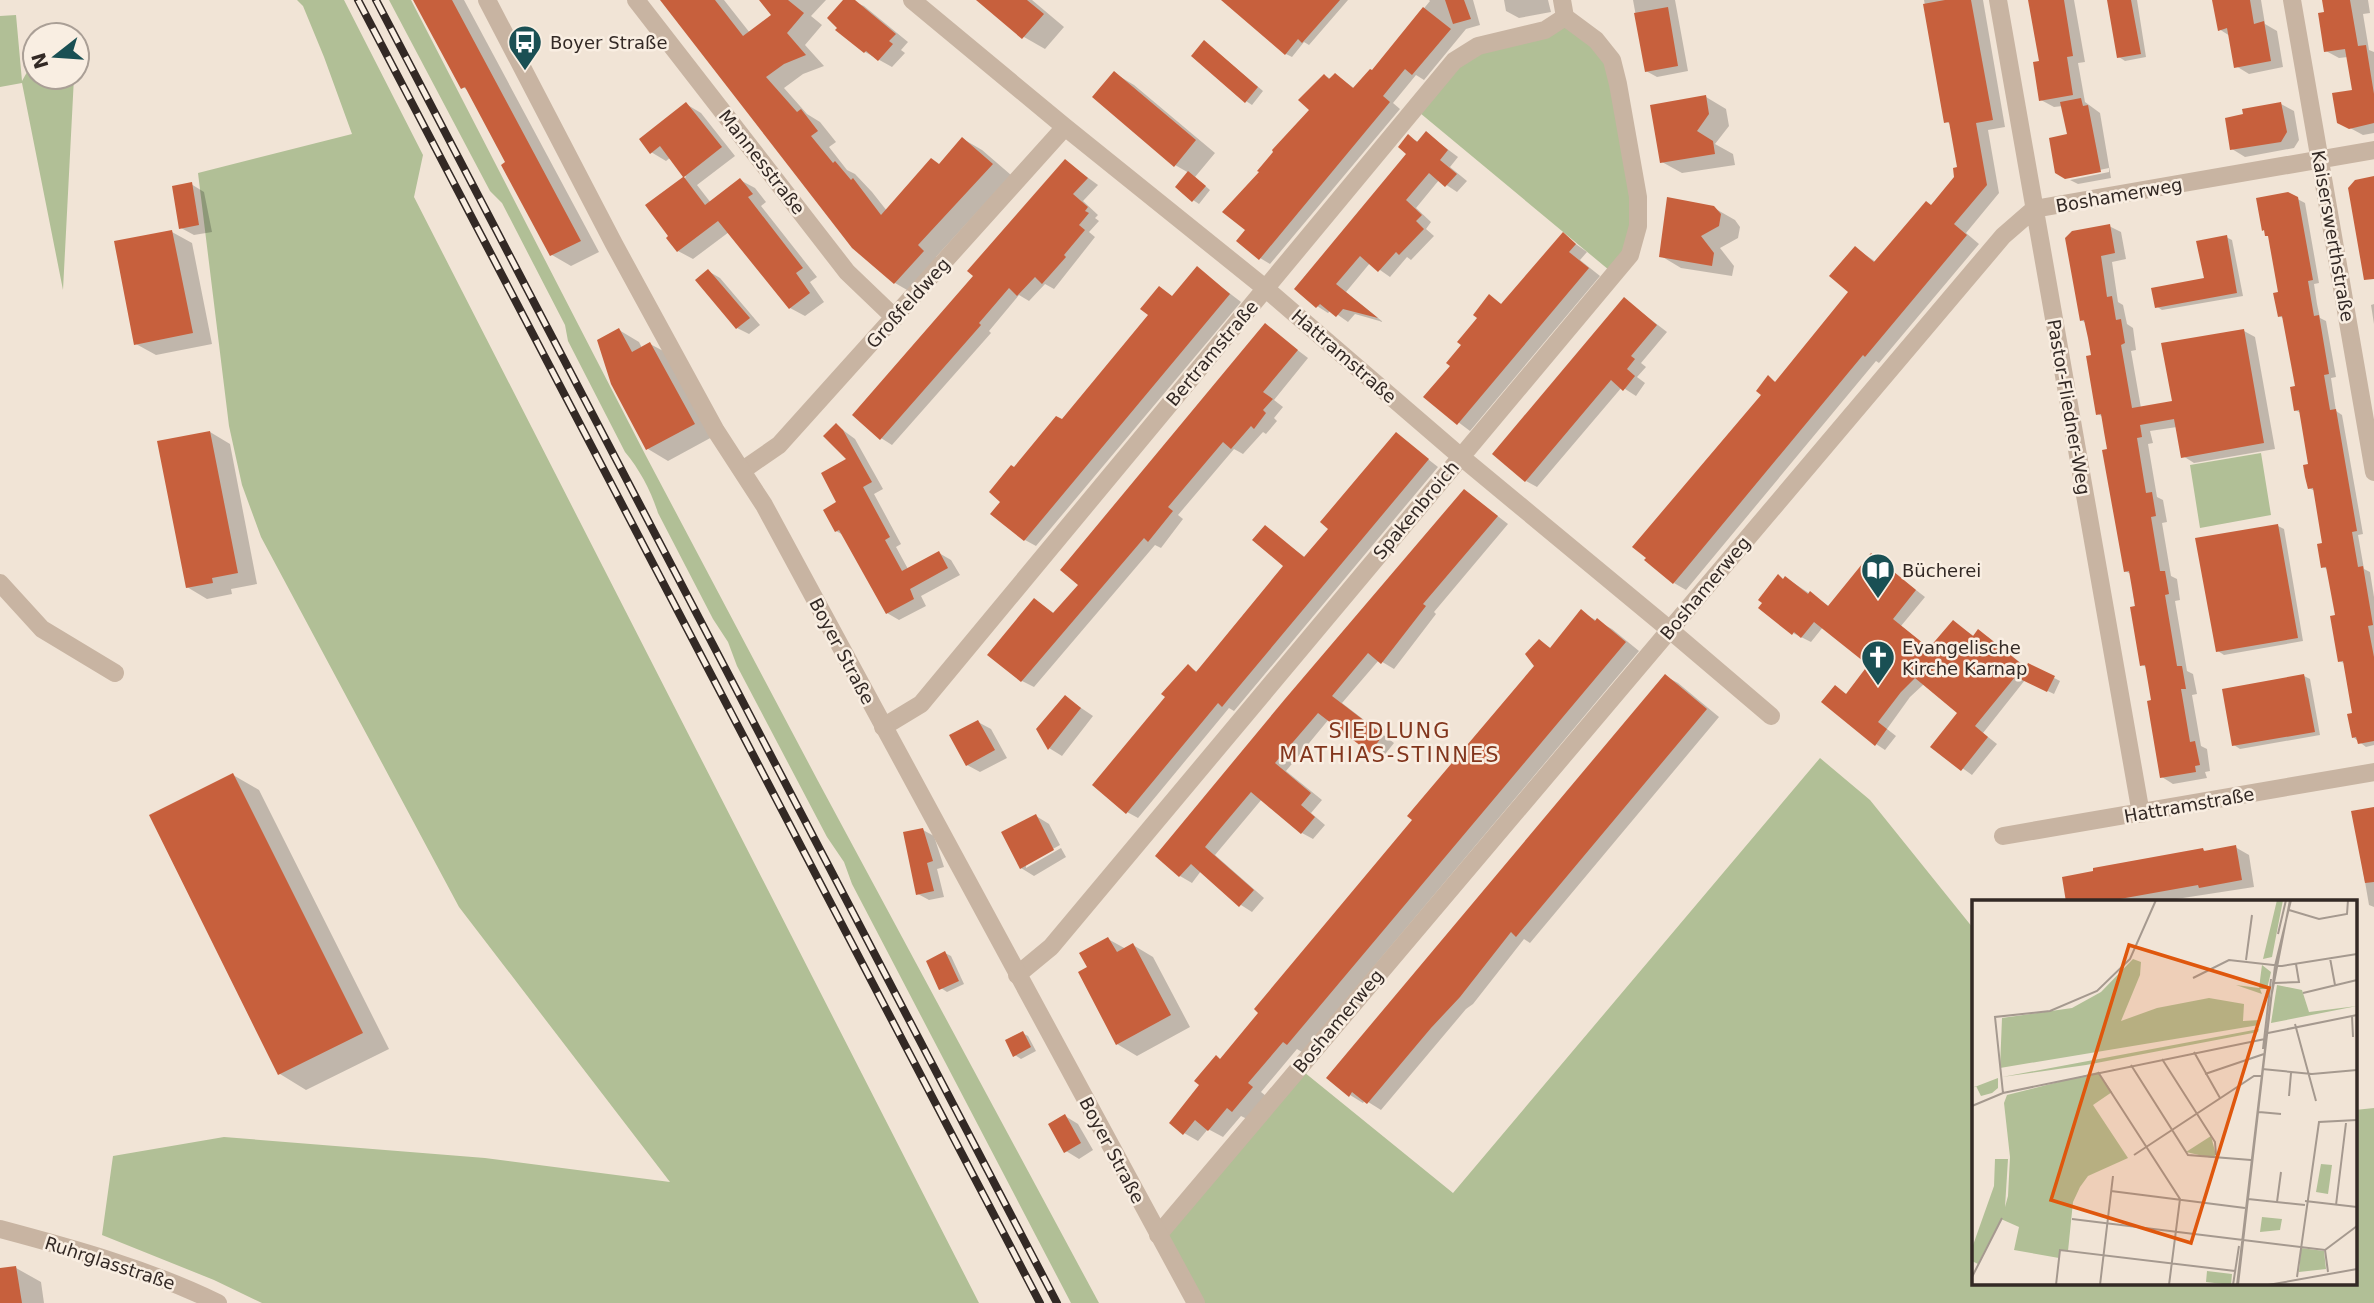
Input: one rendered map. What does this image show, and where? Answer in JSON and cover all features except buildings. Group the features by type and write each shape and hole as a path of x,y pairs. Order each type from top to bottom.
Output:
{"street":[{"name":"Boyer Straße","path":"487,0 614,244 710,419 743,470 1196,1303"},
{"name":"Mannesstraße","path":"636,0 847,272 895,318"},
{"name":"Hattramstraße","path":"912,0 1265,288 1460,456 1771,716"},
{"name":"Pastor-Fliedner-Weg","path":"1998,0 2141,814"},
{"name":"Kaiserswerthstraße","path":"2292,0 2374,472"},
{"name":"Bertramstraße","path":"883,727 921,704 1454,61 1478,46 1545,30 1563,8"},
{"name":"Spakenbroich","path":"1017,975 1051,947 1630,255 1638,226 1638,197 1612,60 1563,8"},
{"name":"Großfeldweg","path":"743,470 779,445 1065,127"},
{"name":"Boshamerweg","path":"1158,1235 2003,236 2034,209 2374,150"},
{"path":"0,583 43,629 115,673"},
{"name":"Hattramstraße","path":"2003,836 2374,772"},
{"name":"Ruhrglasstraße","path":"0,1229 109,1258 218,1303"}],"green space":[{"path":"297,0 344,0 423,155 414,197 979,1303 262,1303 214,1280 102,1235 113,1156 224,1137 485,1158 670,1182 459,907 261,537 242,485 229,426 198,173 352,134 324,57 303,6"},
{"path":"389,0 411,0 646,456 1099,1303 1071,1303 852,884 844,862 827,837 737,666 728,642 713,619 658,513 644,481 625,452 568,341 565,325 502,203 490,191"},
{"path":"16,15 21,83 0,87 0,16"},
{"path":"1565,17 1612,60 1638,226 1615,275 1414,108 1454,61"},
{"path":"24,91 73,91 63,290"},
{"path":"2261,453 2271,515 2200,528 2190,465"},
{"path":"1820,758 1870,800 1972,927 1972,1286 2356,1286 2356,1110 2374,1108 2374,1303 1200,1303 1158,1235 1299,1068 1453,1193"}],"railway":[{"path":"358,0 1040,1303"},
{"path":"376,0 1057,1303"}],"place":[{"name":"Boyer Straße","path":"525,72"},
{"name":"Bücherei","path":"1878,600"},
{"name":"Evangelische Kirche Karnap","path":"1878,687"}],"district":[{"name":"SIEDLUNG MATHIAS-STINNES","path":"1390,743"}]}
